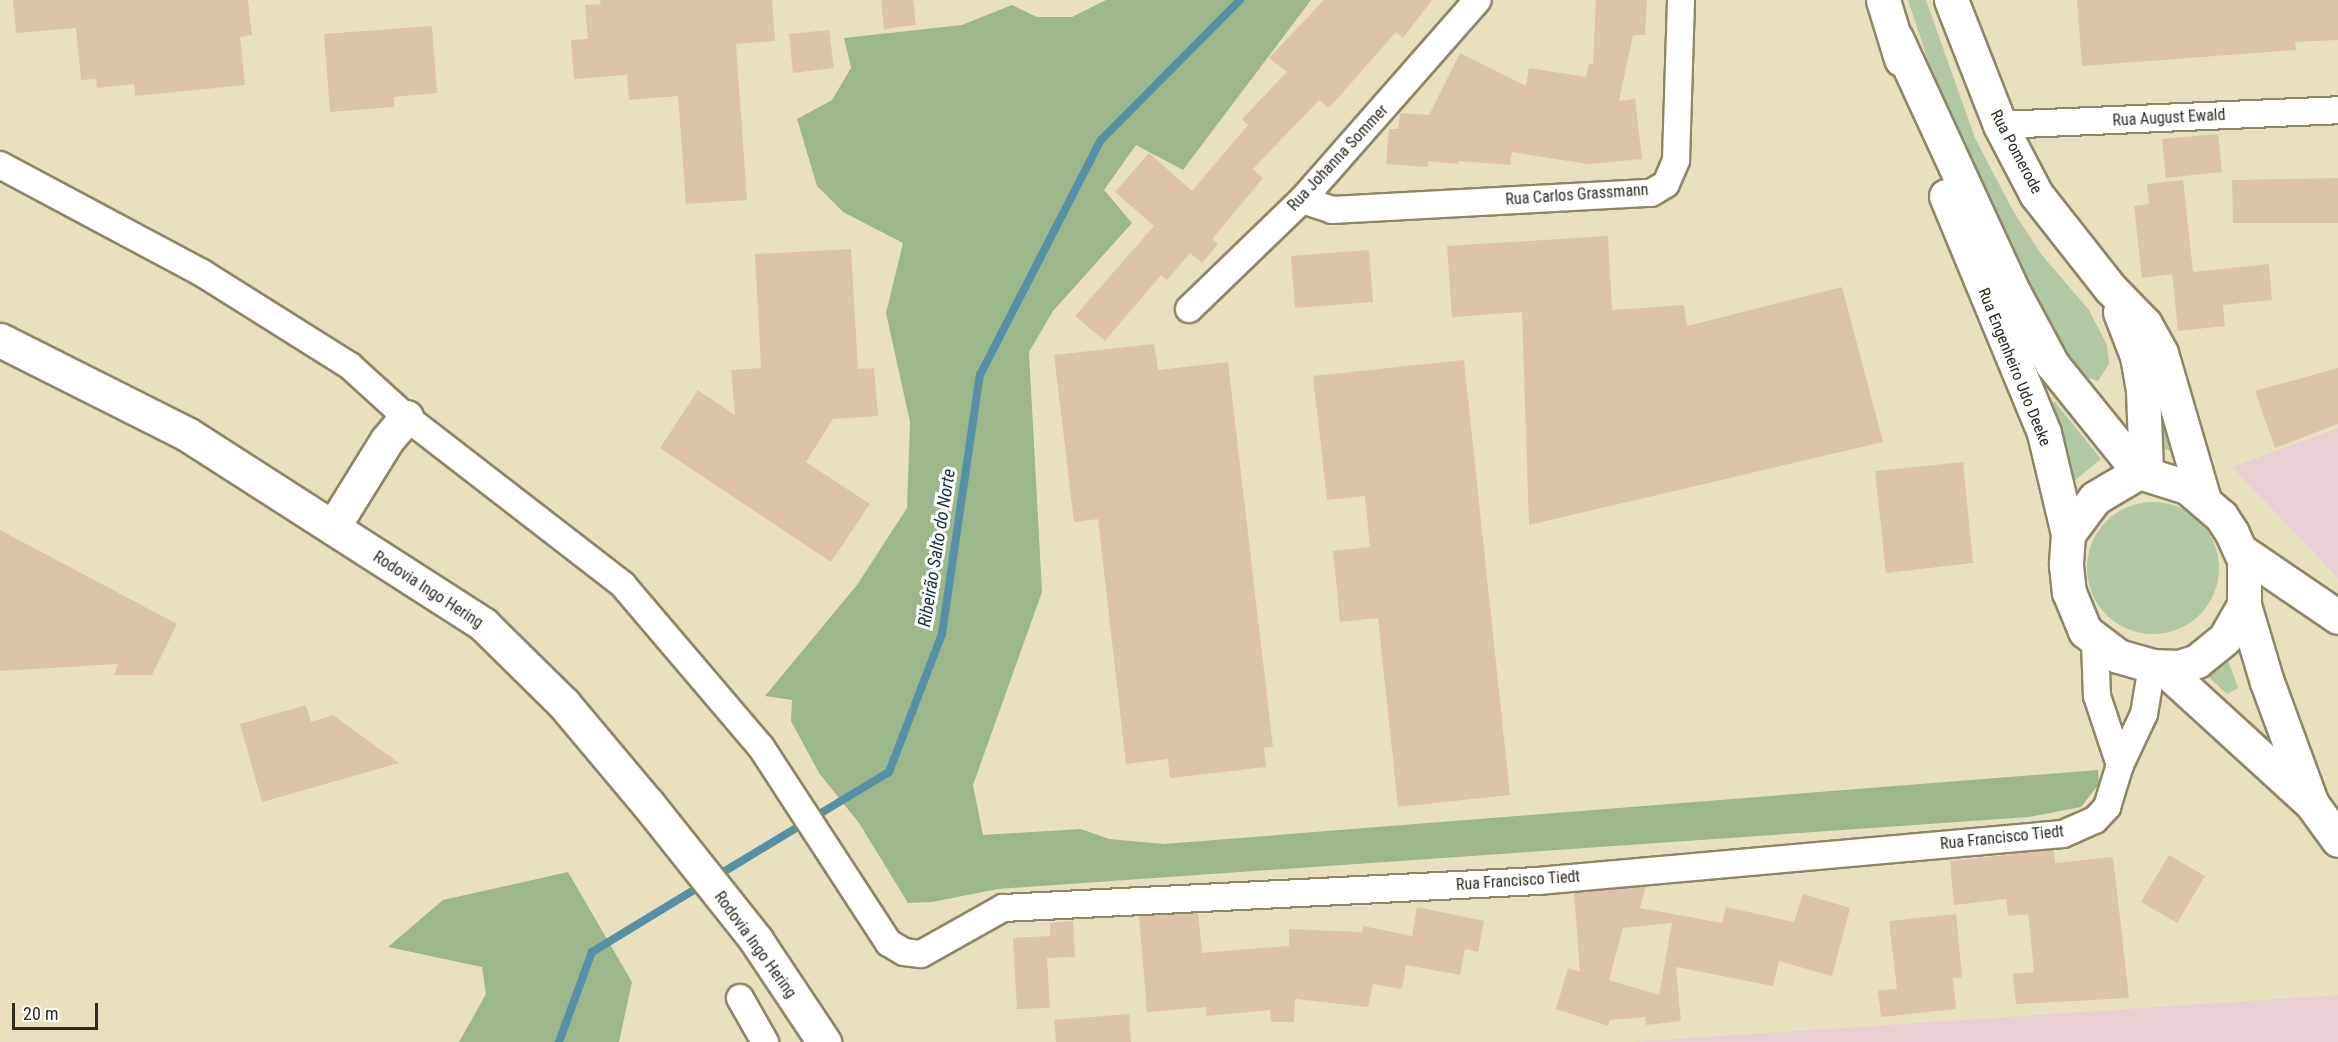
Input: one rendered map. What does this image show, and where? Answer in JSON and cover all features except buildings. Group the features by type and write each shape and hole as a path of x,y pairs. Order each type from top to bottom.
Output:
{"main road":[{"name":"Rua Engenheiro Udo Deeke","path":"1883,0 1935,170 2044,433 2068,534 2066,565 2069,592 2085,631 2095,642 2118,656 2157,667 2312,804 2338,840"},
{"name":"Rua Pomerode","path":"1951,0 2000,125 2036,194 2110,288 2145,324 2161,353 2203,497"},
{"name":"Rua Engenheiro Udo Deeke","path":"1896,38 2014,293 2052,364 2142,472 2187,487 2203,497 2221,516 2241,551 2244,600 2266,682 2312,804"},
{"name":"Rua Pomerode","path":"2110,288 2139,367 2142,472"},
{"name":"Rodovia Ingo Hering","path":"0,340 187,434 484,625 564,704 648,804 756,940 824,1042"},
{"path":"333,527 387,440 406,417"},
{"path":"2068,534 2095,498 2142,472"},
{"path":"2241,551 2338,617"},
{"path":"2157,667 2197,661 2224,638 2244,600 2265,588 2297,587"}],"street":[{"name":"Rua Johanna Sommer","path":"1189,309 1302,200 1478,0"},
{"name":"Rua Carlos Grassmann","path":"1302,200 1332,210 1651,193 1666,184 1676,160 1681,0"},
{"name":"Rua August Ewald","path":"2000,125 2338,110"},
{"path":"0,165 202,273 350,366 406,417"},
{"name":"Rua Francisco Tiedt","path":"406,417 623,585 761,747 864,901 889,943 904,952 921,954 1003,908 1538,881 2063,834 2095,820 2108,807 2120,765 2144,714 2157,667"},
{"path":"2095,642 2097,696 2120,765"},
{"path":"740,998 765,1042"}],"shaded area":[{"path":"2338,428 2338,578 2232,467"},
{"path":"2338,995 2338,1042 1631,1042"}],"green space":[{"path":"1106,0 1311,0 1183,170 1136,145 1104,190 1132,223 1053,311 1029,352 1042,592 973,785 983,835 1081,829 1109,839 1164,844 2098,770 2099,784 2081,807 2029,817 998,889 932,902 908,903 859,823 819,773 791,721 792,700 765,696 857,585 907,508 910,422 886,313 903,243 843,212 817,186 797,119 832,100 851,68 844,38 962,25 1012,5 1037,17 1072,17"},
{"path":"1908,0 1926,0 1975,138 2012,209 2041,254 2089,310 2107,345 2109,364 2098,381 2088,378 2062,349 2025,287 1951,130"},
{"path":"2158,396 2174,452 2155,446"},
{"path":"2055,402 2101,459 2074,481 2050,404"},
{"path":"2153,502 2178,507 2200,521 2214,543 2219,568 2214,593 2200,615 2178,629 2153,634 2128,629 2106,615 2092,593 2087,568 2092,543 2106,521 2128,507"},
{"path":"2226,655 2238,688 2227,694 2198,667"},
{"path":"568,872 632,982 619,1042 459,1042 486,994 482,967 388,947 443,900"}],"waterway":[{"name":"Ribeirão Salto do Norte","path":"715,877 889,772 942,634 980,375 1101,140 1240,0"},
{"name":"Ribeirão Salto do Norte","path":"559,1042 592,952 704,884"}]}
